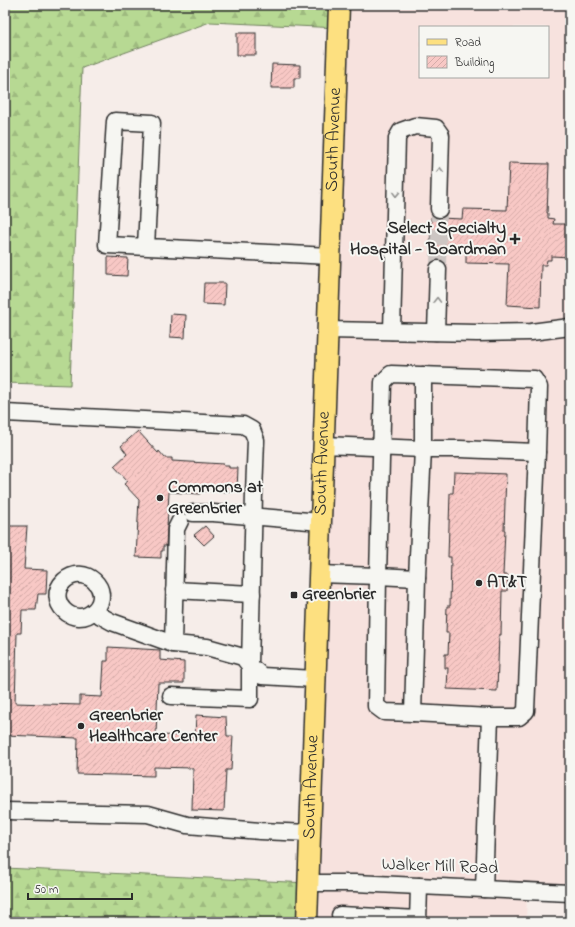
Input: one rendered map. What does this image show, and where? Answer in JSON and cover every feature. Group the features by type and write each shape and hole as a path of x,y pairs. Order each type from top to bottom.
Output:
{"main road":[{"name":"South Avenue","path":"307,922 339,5"}],"street":[{"path":"146,247 152,123 115,121 107,245 146,247 330,256"},
{"path":"392,331 397,138 401,131 415,126 436,128 441,136 439,209"},
{"path":"436,332 438,269"},
{"path":"328,330 531,332 570,327"},
{"path":"391,374 534,379 539,387 526,711 519,717 384,712 376,706 382,447 383,382 391,374"},
{"path":"413,712 423,448 423,375"},
{"path":"5,413 243,425 252,430 256,440 250,699 171,696"},
{"path":"323,445 537,452"},
{"path":"173,644 176,529 186,517 213,514 321,522"},
{"path":"319,574 417,578"},
{"path":"174,590 252,594"},
{"path":"95,610 101,616 112,622 173,644 207,647 243,657 250,666 262,676 315,679"},
{"path":"484,889 490,717"},
{"path":"5,811 148,814 187,825 260,831 310,832"},
{"name":"Walker Mill Road","path":"308,883 355,883 570,893"},
{"path":"340,915 418,921 419,886"}],"shaded area":[{"path":"339,5 570,5 570,893 527,891 526,922 307,922"}],"green space":[{"path":"5,5 339,5 339,28 210,22 82,68 70,385 5,383"},
{"path":"5,868 308,883 307,922 5,922"}],"building":[{"path":"237,33 256,33 256,55 237,55"},
{"path":"272,64 300,65 300,78 294,78 294,88 271,88"},
{"path":"509,163 549,164 548,218 554,219 553,224 570,224 570,257 551,256 551,260 547,260 546,265 541,265 540,307 507,305 509,264 466,263 466,251 430,250 431,217 462,219 463,209 507,210"},
{"path":"108,257 128,258 127,276 108,275"},
{"path":"204,283 225,283 224,305 203,304"},
{"path":"171,314 186,315 185,338 170,337"},
{"name":"Commons at Greenbrier","path":"138,431 158,453 159,451 165,458 172,458 172,461 224,464 224,466 229,466 229,468 238,468 237,490 224,492 200,491 200,494 169,492 166,546 163,546 161,558 136,557 139,500 124,484 128,481 114,466 127,454 121,446"},
{"name":"AT&T","path":"454,472 506,474 503,575 508,575 507,591 502,591 497,691 447,689 448,668 445,668 445,654 448,654 449,633 446,633 447,606 450,606 451,557 448,557 450,493 453,493"},
{"name":"Greenbrier Healthcare Center","path":"5,526 27,526 24,569 47,570 46,594 38,594 36,610 22,610 21,633 17,633 15,703 80,705 80,696 102,697 104,661 108,661 108,647 160,650 160,660 184,662 184,683 158,683 156,735 195,736 196,715 226,717 227,736 233,736 231,770 226,770 224,811 192,810 193,768 154,767 154,776 77,774 78,738 5,735"},
{"path":"205,526 214,536 204,545 194,535"}],"tunnel":[{"path":"438,269 439,209"}],"place":[{"name":"Select Specialty Hospital - Boardman","path":"515,239"},
{"name":"Commons at Greenbrier","path":"160,498"},
{"name":"AT&T","path":"479,583"},
{"name":"Greenbrier","path":"294,595"},
{"name":"Greenbrier Healthcare Center","path":"81,726"}]}
